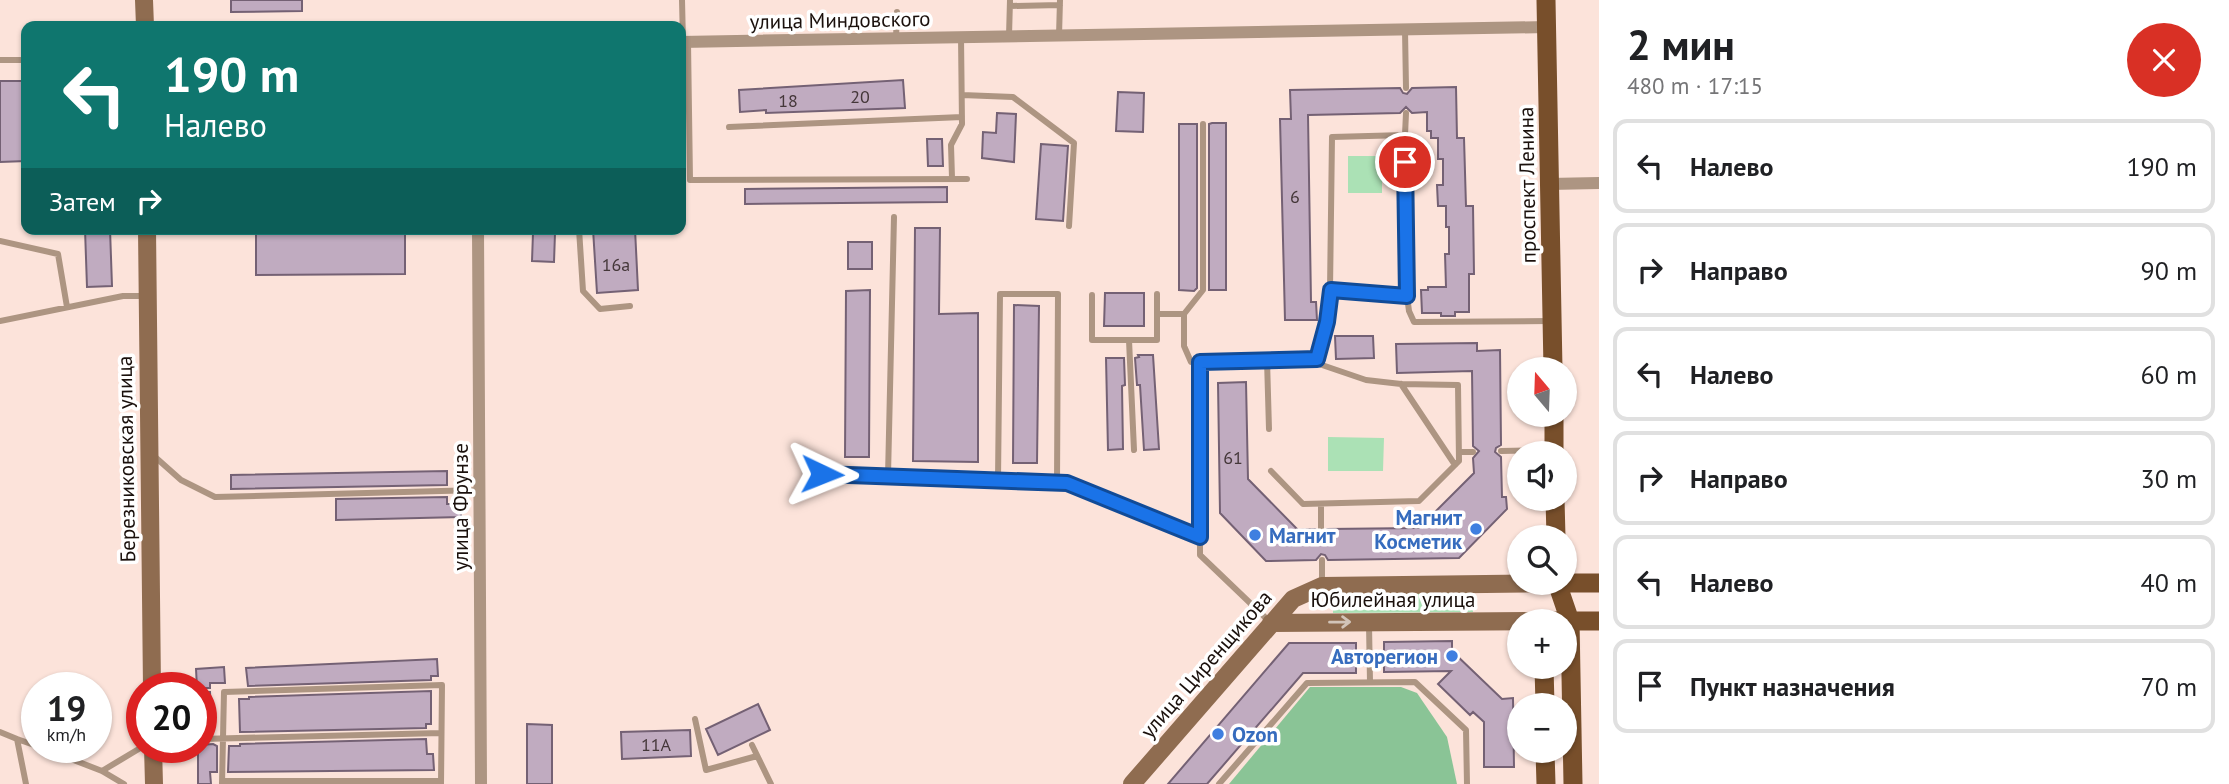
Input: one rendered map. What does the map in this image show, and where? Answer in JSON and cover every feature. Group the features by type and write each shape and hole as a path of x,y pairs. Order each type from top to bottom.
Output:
{"main road":[{"name":"проспект Ленина","path":"1546,0 1553,357"},
{"path":"1577,583 1599,583"},
{"name":"Юбилейная улица","path":"1577,621 1599,621"},
{"path":"1571,679 1573,784"},
{"path":"1545,763 1546,784"}],"street":[{"path":"144,0 145,21"},
{"name":"улица Миндовского","path":"686,42 1547,27"},
{"path":"1549,184 1599,183"},
{"name":"Березниковская улица","path":"147,235 152,672"},
{"name":"улица Фрунзе","path":"478,235 481,784"},
{"path":"1322,586 1507,584"},
{"name":"улица Циренщикова","path":"1132,784 1293,599 1322,586"},
{"name":"Юбилейная улица","path":"1271,623 1507,621"},
{"path":"153,763 154,784"}],"lane":[{"path":"682,0 683,21"},
{"path":"1009,36 1010,3 1060,3 1059,36"},
{"path":"896,38 897,12"},
{"path":"1405,30 1406,88"},
{"path":"952,178 951,145 962,124 961,37"},
{"path":"0,61 21,60"},
{"path":"686,88 690,180 967,178"},
{"path":"962,95 1013,97 1074,143 1069,226"},
{"path":"1406,113 1407,296 1414,322 1552,321"},
{"path":"729,127 962,117"},
{"path":"1203,124 1203,290 1184,314 1184,346 1191,362 1317,359"},
{"path":"1317,359 1327,322 1331,290 1332,137 1405,135"},
{"path":"888,476 894,217"},
{"path":"579,235 583,291 600,309 630,306"},
{"path":"0,241 58,254 67,307"},
{"path":"1331,290 1407,296"},
{"path":"998,480 1000,294 1058,294 1057,483"},
{"path":"1092,295 1092,340 1157,340 1157,294"},
{"path":"0,321 123,296 147,296"},
{"path":"1157,314 1184,314"},
{"path":"1129,340 1133,450"},
{"path":"1271,471 1303,504 1419,501 1459,461 1458,385 1366,380 1322,365 1317,359"},
{"path":"1267,360 1269,429"},
{"path":"1200,362 1200,555 1271,623"},
{"path":"1401,384 1455,465"},
{"path":"149,450 181,480 215,497 479,490"},
{"path":"1501,451 1507,451"},
{"path":"1459,452 1473,452"},
{"path":"822,474 1067,483 1200,537"},
{"path":"1321,504 1321,529"},
{"path":"1322,560 1322,586"},
{"path":"1369,622 1370,682"},
{"path":"1219,784 1307,683 1370,682 1415,682 1466,730 1467,784"},
{"path":"442,685 441,733 441,782 222,782 223,692 442,685"},
{"path":"695,719 706,770 757,756"},
{"path":"0,732 21,740"},
{"path":"217,738 441,733"},
{"path":"17,738 26,784"},
{"path":"752,745 771,784"},
{"path":"102,771 126,757"},
{"path":"81,763 102,771 124,784"}],"green space":[{"path":"1348,156 1382,156 1382,193 1348,193"},
{"path":"1328,437 1384,438 1383,471 1328,471"},
{"path":"1473,589 1473,612 1333,613 1333,590"},
{"path":"1310,687 1401,687 1417,693 1447,737 1457,784 1229,784"}],"building":[{"path":"231,0 302,0 302,11 231,12"},
{"path":"903,80 905,108 740,112 739,90"},
{"path":"0,81 21,81 21,161 0,162"},
{"path":"1456,87 1457,138 1464,138 1466,206 1473,206 1474,274 1469,274 1469,312 1455,312 1455,316 1422,313 1421,290 1428,290 1428,287 1446,287 1445,254 1449,254 1449,227 1446,227 1446,206 1438,206 1437,185 1443,185 1443,159 1438,159 1438,138 1431,138 1431,131 1427,131 1427,112 1412,113 1406,107 1400,113 1308,115 1311,302 1316,302 1317,320 1285,320 1280,119 1291,119 1290,90 1400,88 1407,94 1412,88"},
{"path":"1118,92 1144,93 1143,132 1116,131"},
{"path":"997,113 1016,114 1014,162 982,158 983,132 996,133"},
{"path":"1226,123 1226,290 1209,290 1209,124"},
{"path":"1179,124 1197,124 1197,288 1194,291 1179,290"},
{"path":"927,139 942,139 943,166 928,166"},
{"path":"1041,144 1068,146 1063,221 1036,219"},
{"path":"947,187 947,202 745,204 745,189"},
{"path":"915,228 940,228 939,314 978,313 978,462 913,461"},
{"path":"85,235 110,235 112,286 87,287"},
{"path":"256,235 405,235 405,274 256,275"},
{"path":"533,235 555,235 554,262 532,261"},
{"path":"593,235 635,235 638,290 597,293"},
{"path":"848,242 872,242 872,269 848,269"},
{"path":"870,290 869,457 845,457 846,291"},
{"path":"1105,293 1144,293 1144,326 1104,326"},
{"path":"1014,305 1039,306 1037,463 1013,463"},
{"path":"1335,336 1373,336 1374,358 1336,359"},
{"path":"1477,343 1477,351 1500,350 1501,445 1495,452 1501,457 1502,497 1506,497 1507,509 1459,558 1328,560 1321,554 1316,560 1266,561 1220,513 1218,383 1246,382 1248,479 1298,530 1315,529 1322,535 1327,529 1419,528 1474,473 1473,458 1479,451 1473,446 1472,371 1397,373 1396,344"},
{"path":"1138,355 1153,355 1159,449 1144,450 1140,385 1137,385 1135,358 1139,357"},
{"path":"1106,358 1124,358 1123,449 1108,450"},
{"path":"447,471 447,485 231,489 231,475"},
{"path":"447,497 447,504 460,504 461,517 336,520 336,499"},
{"path":"1452,641 1452,651 1502,699 1507,699 1507,763 1514,763 1514,767 1484,767 1484,722 1473,712 1470,715 1438,684 1451,671 1384,672 1384,642"},
{"path":"1289,643 1356,643 1356,673 1303,673 1207,784 1168,784"},
{"path":"437,659 438,676 431,676 431,680 248,686 246,668"},
{"path":"224,667 225,683 217,683 217,672 196,672 196,669"},
{"path":"431,691 431,724 426,724 426,728 240,732 239,699"},
{"path":"758,704 770,730 718,755 706,729"},
{"path":"527,724 552,725 552,784 527,784"},
{"path":"690,730 691,756 622,759 621,732"},
{"path":"426,739 427,754 433,754 434,770 228,772 229,746 240,744"},
{"path":"198,763 217,763 217,772 210,772 211,784 198,784"}],"place":[{"name":"Магнит Косметик","path":"1476,529"},
{"name":"Магнит","path":"1255,535"},
{"name":"Авторегион","path":"1452,656"},
{"name":"Ozon","path":"1218,734"}],"route":[{"path":"822,474 1067,483 1200,537 1200,362 1317,359 1327,322 1331,290 1407,296 1405,162"}]}
